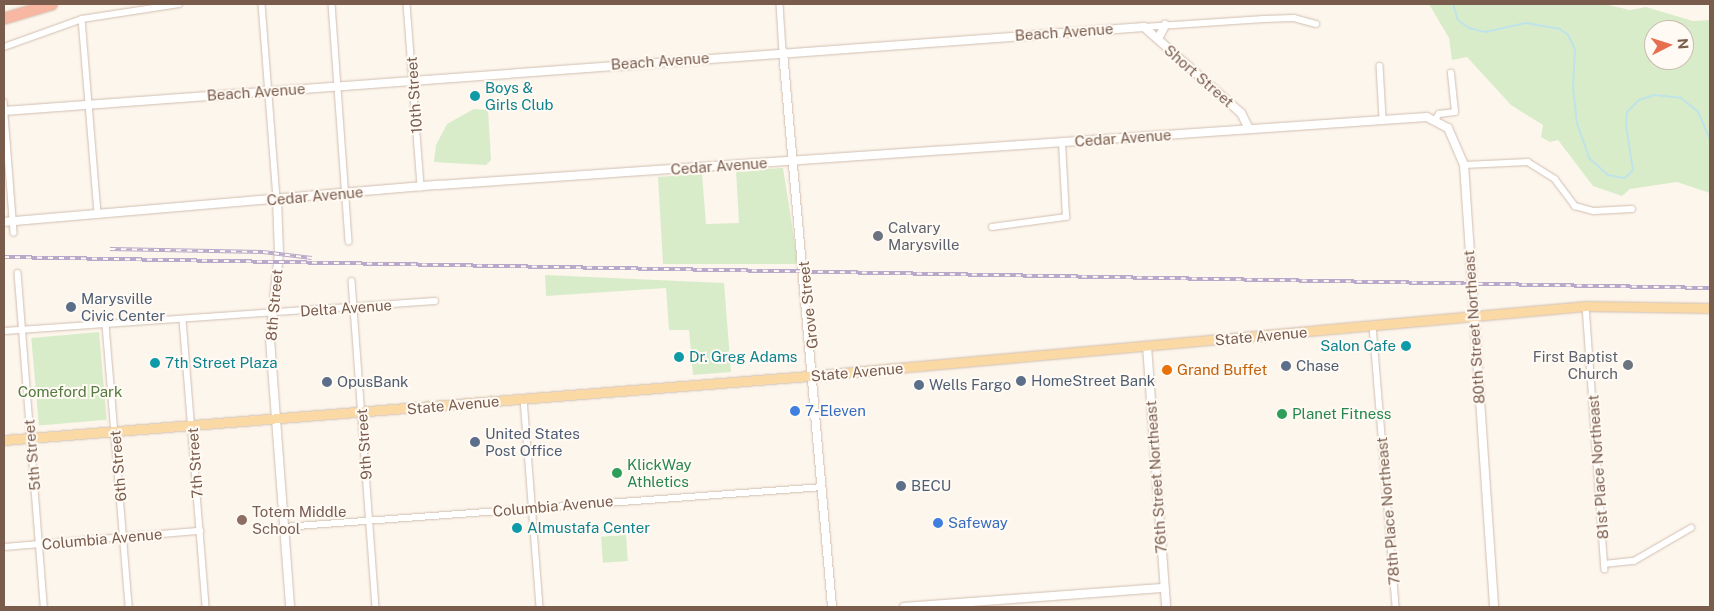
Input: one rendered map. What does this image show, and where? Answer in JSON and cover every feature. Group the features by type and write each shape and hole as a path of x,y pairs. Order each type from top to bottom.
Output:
{"highway":[{"path":"4,18 51,4"}],"main road":[{"name":"State Avenue","path":"4,440 815,375 1586,306 1710,308"}],"street":[{"path":"4,47 82,19 179,4"},
{"name":"8th Street","path":"262,4 277,199 279,253 270,339 290,607"},
{"path":"332,4 349,241"},
{"name":"10th Street","path":"407,4 421,187"},
{"name":"Grove Street","path":"780,4 791,161 815,375 832,607"},
{"name":"Beach Avenue","path":"4,111 1165,25 1279,18 1316,24"},
{"path":"82,19 98,214"},
{"path":"1158,39 1165,25"},
{"name":"Short Street","path":"1144,27 1241,113 1249,129"},
{"path":"1380,66 1383,118"},
{"path":"1435,120 1439,114 1455,112 1451,73"},
{"path":"4,102 14,233"},
{"name":"Cedar Avenue","path":"4,222 421,187 1383,118 1435,120"},
{"name":"80th Street Northeast","path":"1435,120 1454,136 1464,165 1472,317 1494,607"},
{"path":"992,227 1066,217 1062,142"},
{"path":"1464,165 1528,162 1555,179 1575,206 1594,211 1632,209"},
{"name":"5th Street","path":"18,273 44,607"},
{"name":"9th Street","path":"352,281 376,607"},
{"name":"Delta Avenue","path":"22,332 435,301"},
{"name":"81st Place Northeast","path":"1586,306 1605,566 1634,561 1691,528"},
{"name":"7th Street","path":"184,320 206,607"},
{"name":"6th Street","path":"106,325 129,607"},
{"name":"78th Place Northeast","path":"1373,326 1396,607"},
{"path":"4,331 22,332"},
{"name":"76th Street Northeast","path":"1147,346 1166,607"},
{"path":"524,399 540,607"},
{"name":"Columbia Avenue","path":"284,527 533,507 823,487"},
{"name":"Columbia Avenue","path":"4,547 200,531"},
{"path":"904,607 1164,588"}],"green space":[{"path":"1429,4 1604,4 1630,10 1646,7 1690,20 1644,20 1644,70 1694,70 1694,21 1710,20 1710,193 1677,182 1630,189 1622,196 1593,186 1558,140 1550,142 1541,137 1543,125 1511,105 1467,57 1452,60 1449,38"},
{"path":"474,109 488,110 491,160 486,165 434,162 436,145 447,124"},
{"path":"783,168 798,264 663,264 658,177 702,174 706,224 739,223 736,171"},
{"path":"545,275 724,283 731,372 693,375 689,330 669,330 666,288 546,296"},
{"name":"Comeford Park","path":"99,332 107,420 39,426 31,338"},
{"path":"626,535 628,561 603,563 601,537"}],"waterway":[{"path":"1453,4 1458,20 1469,28 1485,32 1526,23 1560,29 1568,35 1575,49 1573,86 1577,123 1589,158 1608,175 1625,178 1633,170 1626,125 1627,112 1639,100 1654,95 1681,98 1698,112 1710,139"}],"railway":[{"path":"110,249 263,252 312,258"},
{"path":"4,257 1710,288"}],"place":[{"name":"Boys & Girls Club","path":"475,96"},
{"name":"Calvary Marysville","path":"878,236"},
{"name":"Marysville Civic Center","path":"71,307"},
{"name":"Salon Cafe","path":"1406,346"},
{"name":"Dr. Greg Adams","path":"679,357"},
{"name":"7th Street Plaza","path":"155,363"},
{"name":"First Baptist Church","path":"1628,365"},
{"name":"Chase","path":"1286,366"},
{"name":"Grand Buffet","path":"1167,370"},
{"name":"HomeStreet Bank","path":"1021,381"},
{"name":"OpusBank","path":"327,382"},
{"name":"Wells Fargo","path":"919,385"},
{"name":"7-Eleven","path":"795,411"},
{"name":"Planet Fitness","path":"1282,414"},
{"name":"United States Post Office","path":"475,442"},
{"name":"KlickWay Athletics","path":"617,473"},
{"name":"BECU","path":"901,486"},
{"name":"Totem Middle School","path":"242,520"},
{"name":"Safeway","path":"938,523"},
{"name":"Almustafa Center","path":"517,528"}]}
